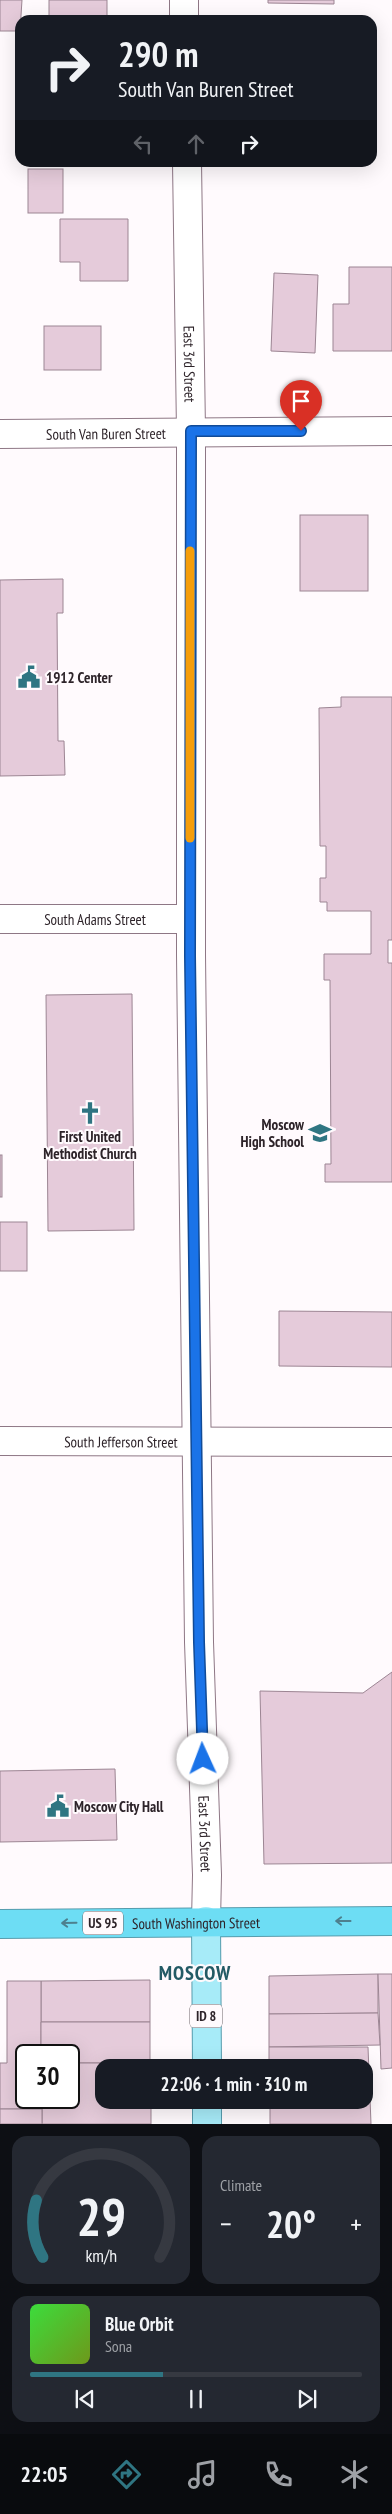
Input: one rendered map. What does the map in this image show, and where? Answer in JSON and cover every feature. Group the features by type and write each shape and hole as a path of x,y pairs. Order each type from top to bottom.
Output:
{"highway":[{"name":"South Washington Street","path":"0,1924 206,1921 392,1922"}],"main road":[{"name":"East 3rd Street","path":"206,1921 207,2059"},
{"path":"207,2109 207,2124"}],"street":[{"path":"184,0 184,15"},
{"name":"East 3rd Street","path":"186,167 191,431 190,919 199,1642 207,1875 206,1921"},
{"name":"South Van Buren Street","path":"0,434 191,431 392,431"},
{"name":"South Adams Street","path":"0,918 190,919"},
{"name":"South Jefferson Street","path":"0,1442 392,1442"}],"building":[{"path":"0,0 22,0 21,15 15,15 15,31 0,31"},
{"path":"49,0 107,0 107,15 49,15"},
{"path":"268,0 334,0 334,4 268,3"},
{"path":"28,169 63,169 63,213 28,213"},
{"path":"60,219 128,219 128,281 80,281 80,262 60,262"},
{"path":"349,267 392,267 392,351 333,351 333,304 349,304"},
{"path":"274,273 318,275 315,353 271,351"},
{"path":"44,326 101,326 101,370 44,370"},
{"path":"300,515 368,515 368,591 300,591"},
{"name":"1912 Center","path":"63,579 63,613 57,613 58,741 64,741 65,775 0,776 0,580"},
{"path":"341,697 392,697 392,940 388,940 388,963 392,963 392,1182 325,1182 325,1164 331,1164 330,980 324,980 324,954 371,954 371,911 327,911 327,902 320,902 320,878 326,878 326,846 320,846 319,708 341,707"},
{"name":"First United Methodist Church","path":"132,994 134,1230 48,1231 46,995"},
{"path":"0,1155 2,1155 2,1197 0,1197"},
{"path":"0,1222 27,1222 27,1271 0,1271"},
{"path":"279,1311 392,1312 392,1367 279,1366"},
{"path":"392,1672 392,1863 264,1864 260,1691 363,1693"},
{"name":"Moscow City Hall","path":"115,1769 117,1840 0,1842 0,1771"},
{"path":"378,1974 378,2013 269,2014 269,1976"},
{"path":"378,1974 392,1974 392,2068 381,2069"},
{"path":"150,1980 150,2022 41,2022 41,1981"},
{"path":"7,1981 41,1981 41,2044 15,2044 15,2109 0,2109 0,2063 7,2063"},
{"path":"378,2013 380,2045 269,2047 269,2014"},
{"path":"41,2022 150,2022 150,2059 95,2059 95,2063 80,2063 80,2044 41,2044"},
{"path":"269,2047 368,2047 368,2059 269,2059"},
{"path":"80,2063 95,2063 95,2109 151,2109 151,2124 42,2124 42,2109 80,2109"},
{"path":"0,2109 42,2109 42,2124 0,2124"},
{"path":"270,2109 370,2109 371,2124 270,2124"}],"slow traffic":[{"path":"190,551 190,838"}],"place":[{"name":"1912 Center","path":"29,677"},
{"name":"First United Methodist Church","path":"90,1113"},
{"name":"Moscow High School","path":"320,1133"},
{"name":"Moscow City Hall","path":"58,1806"}],"district":[{"name":"MOSCOW","path":"195,1973"}],"route":[{"path":"203,1759 199,1642 190,956 191,431 301,431"}]}
